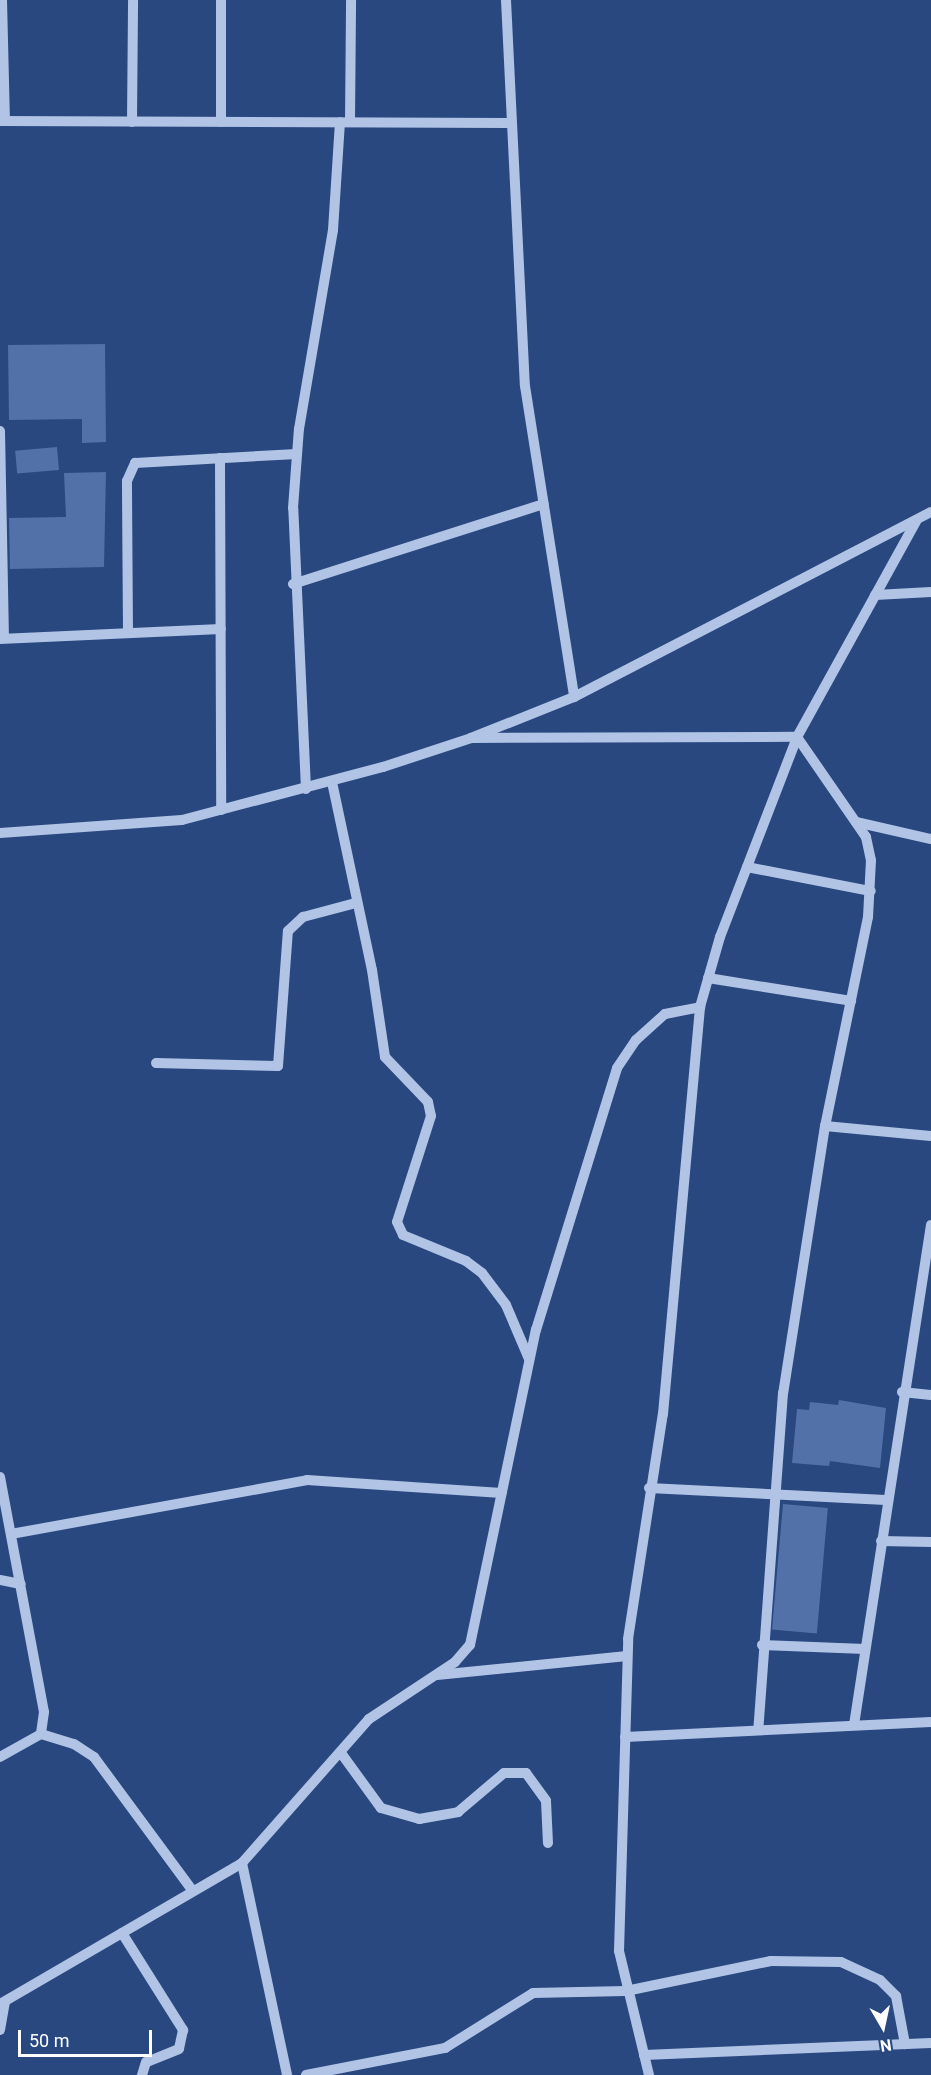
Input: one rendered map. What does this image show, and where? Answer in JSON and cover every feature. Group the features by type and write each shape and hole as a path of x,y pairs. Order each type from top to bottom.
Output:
{"street":[{"path":"2,0 3,121 508,123"},
{"path":"132,122 133,0"},
{"path":"221,0 221,122"},
{"path":"306,789 293,584 297,454 333,230 345,122 351,0"},
{"path":"506,0 508,123 525,386 574,696"},
{"path":"0,431 2,638 221,629"},
{"path":"128,633 129,470 147,459 297,454"},
{"path":"220,458 221,810"},
{"path":"293,584 544,504"},
{"path":"0,833 182,820 332,782 471,738 574,696 931,512"},
{"path":"650,2075 626,1991 618,1900 627,1656 630,1601 663,1414 700,1007 747,867 797,737 916,521"},
{"path":"875,595 931,592"},
{"path":"471,738 797,737"},
{"path":"758,1730 762,1645 783,1394 825,1126 871,891 871,860 856,822 797,737"},
{"path":"332,782 385,1057 428,1102 431,1116 397,1222 403,1235 466,1261 482,1274 506,1305 529,1360"},
{"path":"856,822 931,839"},
{"path":"747,867 871,891"},
{"path":"156,1063 278,1066 288,931 303,917 356,903"},
{"path":"708,978 851,1001"},
{"path":"0,2030 2,2002 242,1863 388,1702 434,1675 470,1645 529,1360 617,1068 636,1040 665,1014 700,1007"},
{"path":"825,1126 931,1136"},
{"path":"854,1725 902,1392 931,1225"},
{"path":"902,1392 931,1395"},
{"path":"0,1477 44,1712 41,1734"},
{"path":"11,1534 307,1480 502,1493"},
{"path":"649,1488 775,1498 886,1500"},
{"path":"881,1541 931,1542"},
{"path":"0,1580 21,1584"},
{"path":"762,1645 865,1649"},
{"path":"434,1675 627,1656"},
{"path":"625,1737 931,1722"},
{"path":"0,1757 41,1734 74,1744 94,1757 192,1890"},
{"path":"341,1753 381,1808 419,1819 458,1812 504,1773 526,1773 546,1801 548,1843"},
{"path":"242,1863 288,2075"},
{"path":"122,1934 183,2030 179,2049 147,2062 142,2075"},
{"path":"306,2075 445,2049 533,1993 626,1991 771,1961 841,1962 880,1980 896,1996 905,2044"},
{"path":"644,2055 931,2043"}],"building":[{"path":"105,344 106,442 82,443 82,419 9,420 8,345"},
{"path":"57,447 59,470 17,474 15,451"},
{"path":"106,472 104,567 10,569 9,518 66,517 64,473"},
{"path":"839,1400 886,1408 880,1468 830,1461 829,1466 792,1463 797,1409 809,1410 810,1402 838,1405"},
{"path":"783,1504 828,1508 817,1633 772,1630"}]}
